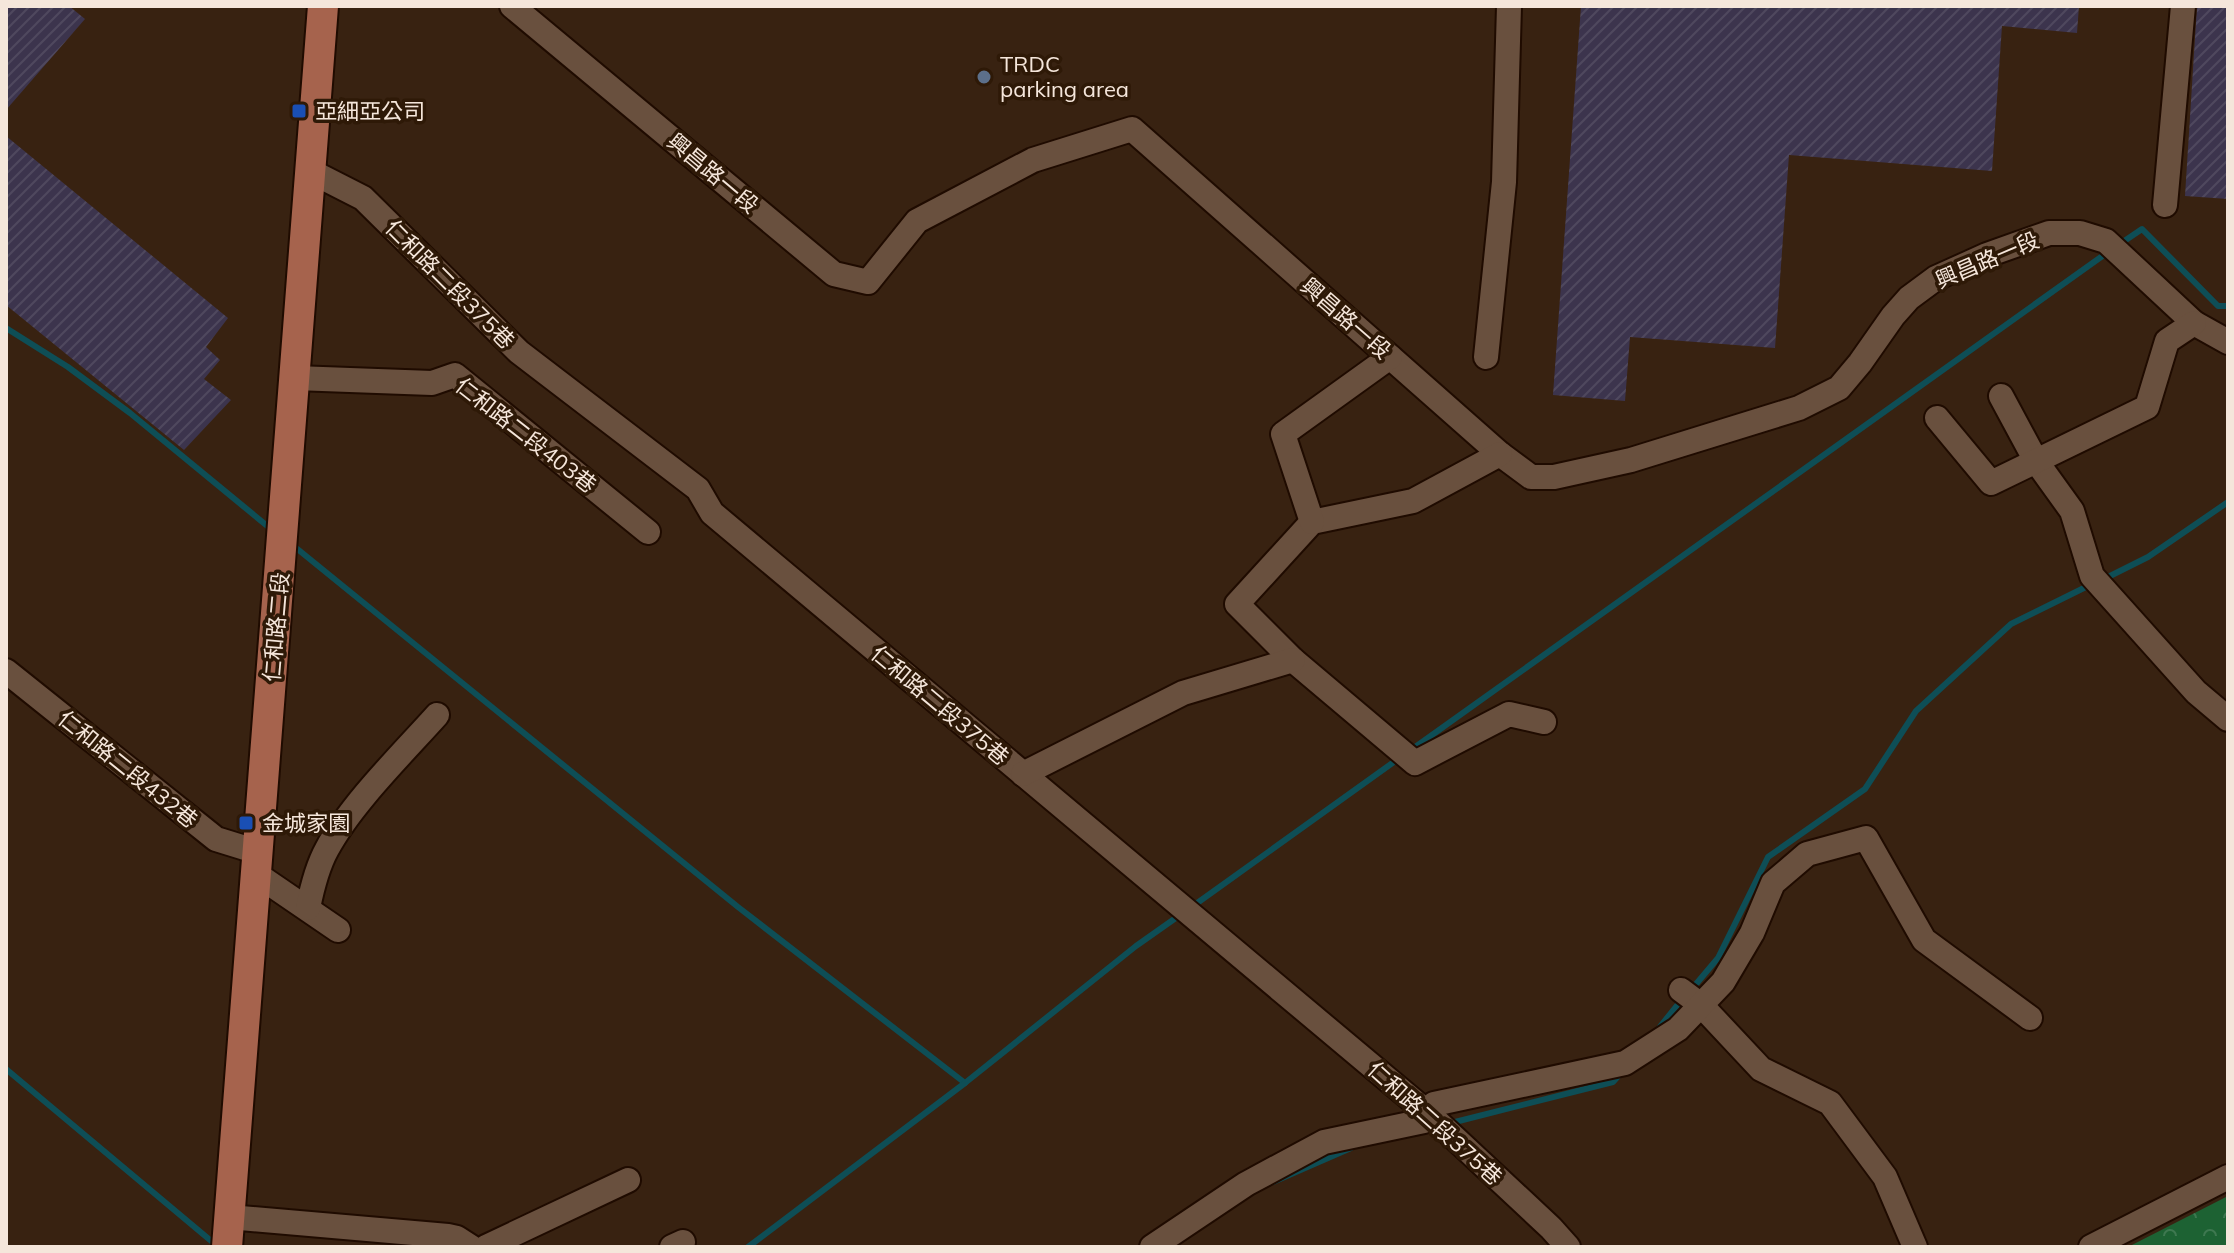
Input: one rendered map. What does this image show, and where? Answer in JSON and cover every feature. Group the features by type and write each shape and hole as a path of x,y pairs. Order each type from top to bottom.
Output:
{"main road":[{"name":"仁和路二段","path":"228,1236 323,6"}],"street":[{"name":"興昌路一段","path":"512,6 834,274 868,282 917,221 1033,160 1132,129 1500,454 1531,477 1554,477 1631,460 1799,408 1839,388 1893,316 1909,298 1936,278 1987,255 2049,233 2080,233 2106,241 2194,323 2228,342"},
{"path":"1486,357 1504,182 1509,6"},
{"path":"2165,205 2183,6"},
{"name":"仁和路二段375巷","path":"310,171 363,198 519,352 698,489 712,513 1437,1121 1568,1247"},
{"path":"1937,418 1991,483 2147,407 2167,341 2194,323"},
{"path":"1312,522 1283,434 1390,357"},
{"name":"仁和路二段403巷","path":"295,378 432,383 455,375 648,532"},
{"path":"2001,396 2036,461 2072,511 2092,576 2196,692 2228,719"},
{"path":"1500,454 1413,501 1312,522 1237,604 1293,660 1415,763 1509,714 1544,722"},
{"path":"1023,774 1183,693 1293,660"},
{"name":"仁和路二段432巷","path":"6,671 216,839 257,863 338,930"},
{"path":"308,908 327,848 364,798 437,715"},
{"path":"1152,1247 1246,1184 1324,1142 1437,1121 1434,1104 1625,1063 1678,1029 1692,998 1723,982 1752,933 1773,883 1807,854 1866,838 1924,940 2030,1018"},
{"path":"1692,998 1761,1069 1830,1103 1885,1177 1915,1247"},
{"path":"2091,1247 2228,1177"},
{"path":"486,1247 628,1180"},
{"path":"228,1236 448,1236 471,1247"}],"green space":[{"path":"2228,1196 2228,1247 2128,1247"}],"building":[{"path":"6,6 69,6 85,19 6,110"},
{"path":"1581,6 2079,6 2077,33 2002,26 1992,171 1789,155 1775,348 1630,337 1625,401 1553,395"},
{"path":"2197,6 2228,6 2228,199 2185,196"},
{"path":"6,136 228,318 206,347 220,360 204,379 231,400 184,450 6,305"}],"waterway":[{"path":"2117,246 2142,229 2218,306 2228,306"},
{"path":"1411,750 2108,252"},
{"path":"6,328 68,367 130,413 271,529"},
{"path":"2102,580 2148,557 2228,502"},
{"path":"290,543 738,907 965,1083"},
{"path":"1691,990 1718,958 1768,857 1865,789 1916,711 2011,624 2092,584"},
{"path":"1193,906 1398,759"},
{"path":"748,1247 1180,915"},
{"path":"1655,1033 1683,998"},
{"path":"6,1069 216,1245"},
{"path":"1447,1124 1613,1082 1622,1072"},
{"path":"1273,1182 1351,1148"}],"place":[{"name":"TRDC parking area","path":"984,77"},
{"name":"亞細亞公司","path":"299,111"},
{"name":"金城家園","path":"246,823"}]}
